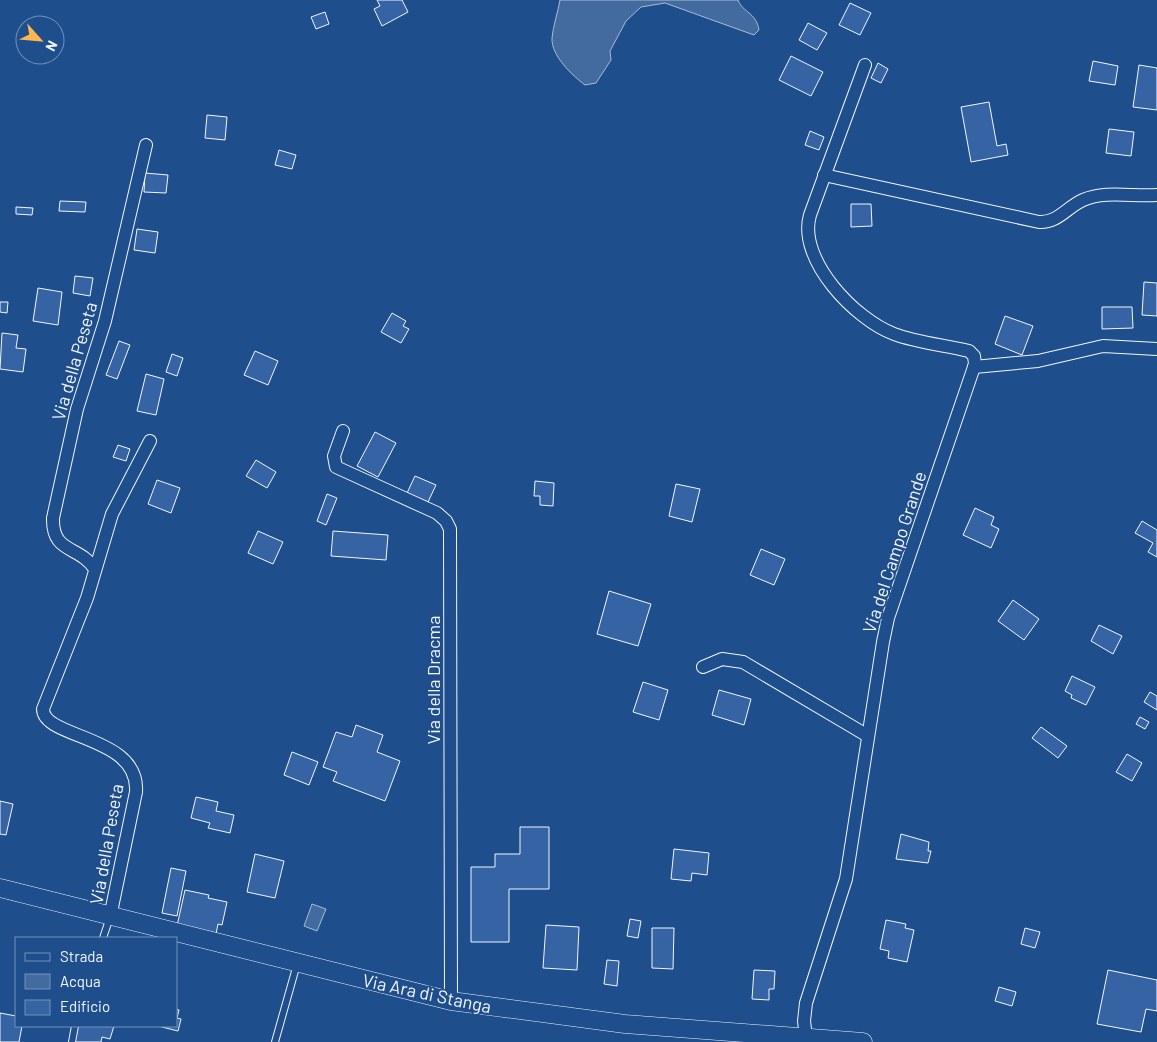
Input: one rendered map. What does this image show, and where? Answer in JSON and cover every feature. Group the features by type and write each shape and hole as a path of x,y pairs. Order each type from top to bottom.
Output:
{"street":[{"path":"865,65 810,215 807,233 816,258 832,285 854,308 876,326 900,336 969,351 974,356 974,367 1038,361 1103,346 1157,349"},
{"name":"Via della Peseta","path":"95,569 86,558 57,540 53,530 53,518 77,409 105,321 146,145"},
{"path":"824,175 1044,222 1053,220 1072,206 1091,197 1157,195"},
{"name":"Via del Campo Grande","path":"806,1037 804,1021 806,1002 846,880 888,618 974,367"},
{"name":"Via della Dracma","path":"343,431 334,456 336,467 437,513 446,521 450,529 451,1001"},
{"name":"Via della Peseta","path":"110,917 136,792 136,778 129,766 113,752 51,723 43,713 46,698 87,598 115,508 150,440"},
{"path":"702,667 722,659 742,662 868,736"},
{"name":"Via Ara di Stanga","path":"0,888 297,964 451,1001 625,1024 863,1042"}],"lane":[{"path":"103,937 110,917"},
{"path":"275,1042 297,964"},
{"path":"72,1042 75,1027"}],"water":[{"path":"560,0 738,0 755,20 759,30 754,35 665,3 641,7 626,21 610,51 611,60 596,83 585,85 564,65 555,52 552,38"},
{"path":"312,904 326,909 317,931 304,926"}],"building":[{"path":"377,0 402,0 408,12 382,26 374,9 380,6"},
{"path":"850,3 871,13 860,35 839,25"},
{"path":"325,12 329,24 316,29 311,17"},
{"path":"808,23 827,33 817,50 799,40"},
{"path":"791,56 823,72 811,96 779,80"},
{"path":"1093,61 1118,66 1115,85 1089,81"},
{"path":"878,63 888,69 881,83 871,78"},
{"path":"1139,65 1157,68 1157,110 1133,107"},
{"path":"989,102 997,146 1006,144 1008,155 971,162 961,107"},
{"path":"207,115 227,117 225,140 205,138"},
{"path":"1109,129 1134,132 1131,156 1106,153"},
{"path":"810,131 824,137 819,150 805,145"},
{"path":"279,150 296,155 292,169 275,165"},
{"path":"145,173 168,175 166,193 144,192"},
{"path":"60,201 86,202 85,212 59,211"},
{"path":"851,204 871,204 872,226 851,227"},
{"path":"16,207 33,208 32,215 16,214"},
{"path":"137,229 158,232 155,253 134,250"},
{"path":"75,276 93,278 90,296 73,293"},
{"path":"1144,282 1157,283 1157,316 1142,315"},
{"path":"38,288 62,292 58,325 33,321"},
{"path":"0,302 8,302 7,313 0,312"},
{"path":"1102,307 1132,307 1133,328 1102,329"},
{"path":"392,313 406,321 403,326 409,329 401,343 381,332"},
{"path":"1005,316 1033,326 1022,355 995,344"},
{"path":"2,333 18,335 16,348 26,349 23,372 0,369"},
{"path":"119,341 130,345 117,379 106,375"},
{"path":"255,351 278,361 268,385 244,375"},
{"path":"172,354 183,358 177,376 166,372"},
{"path":"146,374 164,379 156,415 137,411"},
{"path":"375,432 396,443 378,477 357,466"},
{"path":"118,445 130,449 126,461 113,457"},
{"path":"256,460 276,472 267,488 246,476"},
{"path":"415,476 436,485 428,502 407,493"},
{"path":"157,480 180,488 171,513 148,504"},
{"path":"535,481 554,483 553,506 540,505 540,496 534,496"},
{"path":"676,484 700,489 692,522 669,516"},
{"path":"327,494 337,498 326,525 317,521"},
{"path":"975,508 994,517 991,525 999,529 991,548 963,535"},
{"path":"1142,521 1157,530 1157,557 1148,552 1153,543 1135,533"},
{"path":"258,531 283,542 273,564 248,553"},
{"path":"333,531 388,535 386,560 331,556"},
{"path":"761,549 785,559 774,585 750,575"},
{"path":"609,591 651,604 638,646 597,634"},
{"path":"1013,600 1039,619 1024,640 998,621"},
{"path":"1099,625 1122,636 1113,654 1091,641"},
{"path":"1072,676 1095,687 1086,705 1071,698 1072,695 1065,691"},
{"path":"643,682 668,690 659,720 633,712"},
{"path":"719,690 751,699 744,725 712,715"},
{"path":"1150,692 1157,696 1157,710 1144,702"},
{"path":"1140,717 1149,722 1145,729 1136,724"},
{"path":"356,725 383,735 377,752 400,761 385,801 333,781 337,772 323,767 336,732 352,737"},
{"path":"1041,727 1067,746 1058,758 1032,738"},
{"path":"292,752 318,762 309,785 284,775"},
{"path":"1127,754 1142,763 1132,781 1116,772"},
{"path":"196,797 218,802 216,811 234,815 230,833 208,828 210,823 191,818"},
{"path":"0,801 13,804 6,835 0,834"},
{"path":"520,827 549,827 549,889 509,889 509,942 471,942 471,867 495,867 495,854 520,854"},
{"path":"901,834 929,842 928,851 931,851 928,863 896,859"},
{"path":"674,849 709,853 707,875 692,873 691,881 671,879"},
{"path":"255,854 284,861 275,898 247,892"},
{"path":"171,868 186,871 177,916 162,913"},
{"path":"185,890 209,895 208,898 227,902 222,925 218,924 216,934 177,926"},
{"path":"630,919 641,921 638,938 627,936"},
{"path":"886,920 906,924 905,928 914,930 907,962 888,958 889,951 880,949"},
{"path":"546,925 579,927 577,970 543,968"},
{"path":"652,928 674,928 673,969 652,968"},
{"path":"1025,928 1040,932 1035,948 1021,944"},
{"path":"607,960 619,961 617,986 604,984"},
{"path":"754,970 775,971 774,989 769,989 769,1000 752,999"},
{"path":"1108,970 1157,980 1157,1011 1146,1009 1141,1032 1097,1024"},
{"path":"999,987 1016,992 1012,1006 995,1001"},
{"path":"0,1013 15,1016 15,1027 22,1027 19,1042 0,1042"},
{"path":"178,1018 181,1019 178,1031 162,1027 178,1027"},
{"path":"78,1027 114,1027 110,1039 102,1037 101,1042 74,1042"}]}
